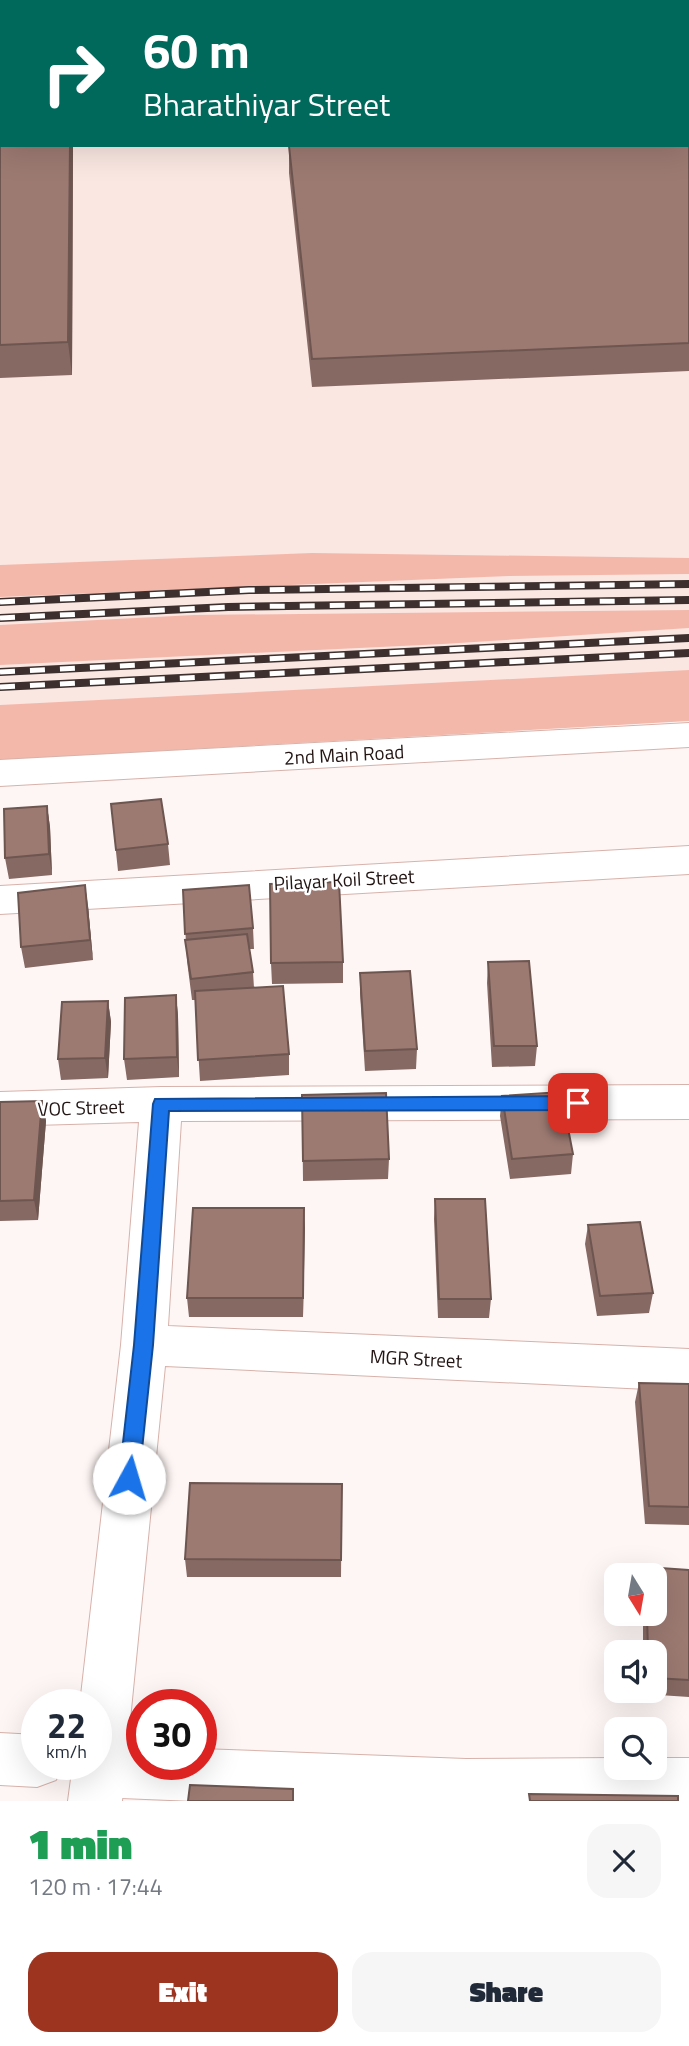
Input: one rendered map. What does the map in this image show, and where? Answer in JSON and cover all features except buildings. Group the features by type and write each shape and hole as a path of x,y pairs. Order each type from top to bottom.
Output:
{"street":[{"name":"2nd Main Road","path":"0,773 689,735"},
{"name":"Pilayar Koil Street","path":"0,900 689,860"},
{"name":"VOC Street","path":"0,1109 161,1104 689,1102"},
{"path":"105,1689 144,1345 161,1104"},
{"name":"MGR Street","path":"144,1345 689,1370"},
{"path":"0,1759 21,1760"},
{"path":"112,1780 466,1793 689,1784"}],"shaded area":[{"path":"0,147 689,147 689,703 0,741"},
{"path":"312,553 689,558 689,574 509,576 0,597 0,565"},
{"path":"689,610 689,628 443,644 0,665 0,625 194,615"},
{"path":"689,670 689,721 0,760 0,705"}],"railway":[{"path":"0,602 249,590 689,584"},
{"path":"0,618 228,607 689,600"},
{"path":"0,672 689,638"},
{"path":"0,687 689,653"}],"route":[{"path":"129,1478 144,1345 161,1104 578,1103"}]}
